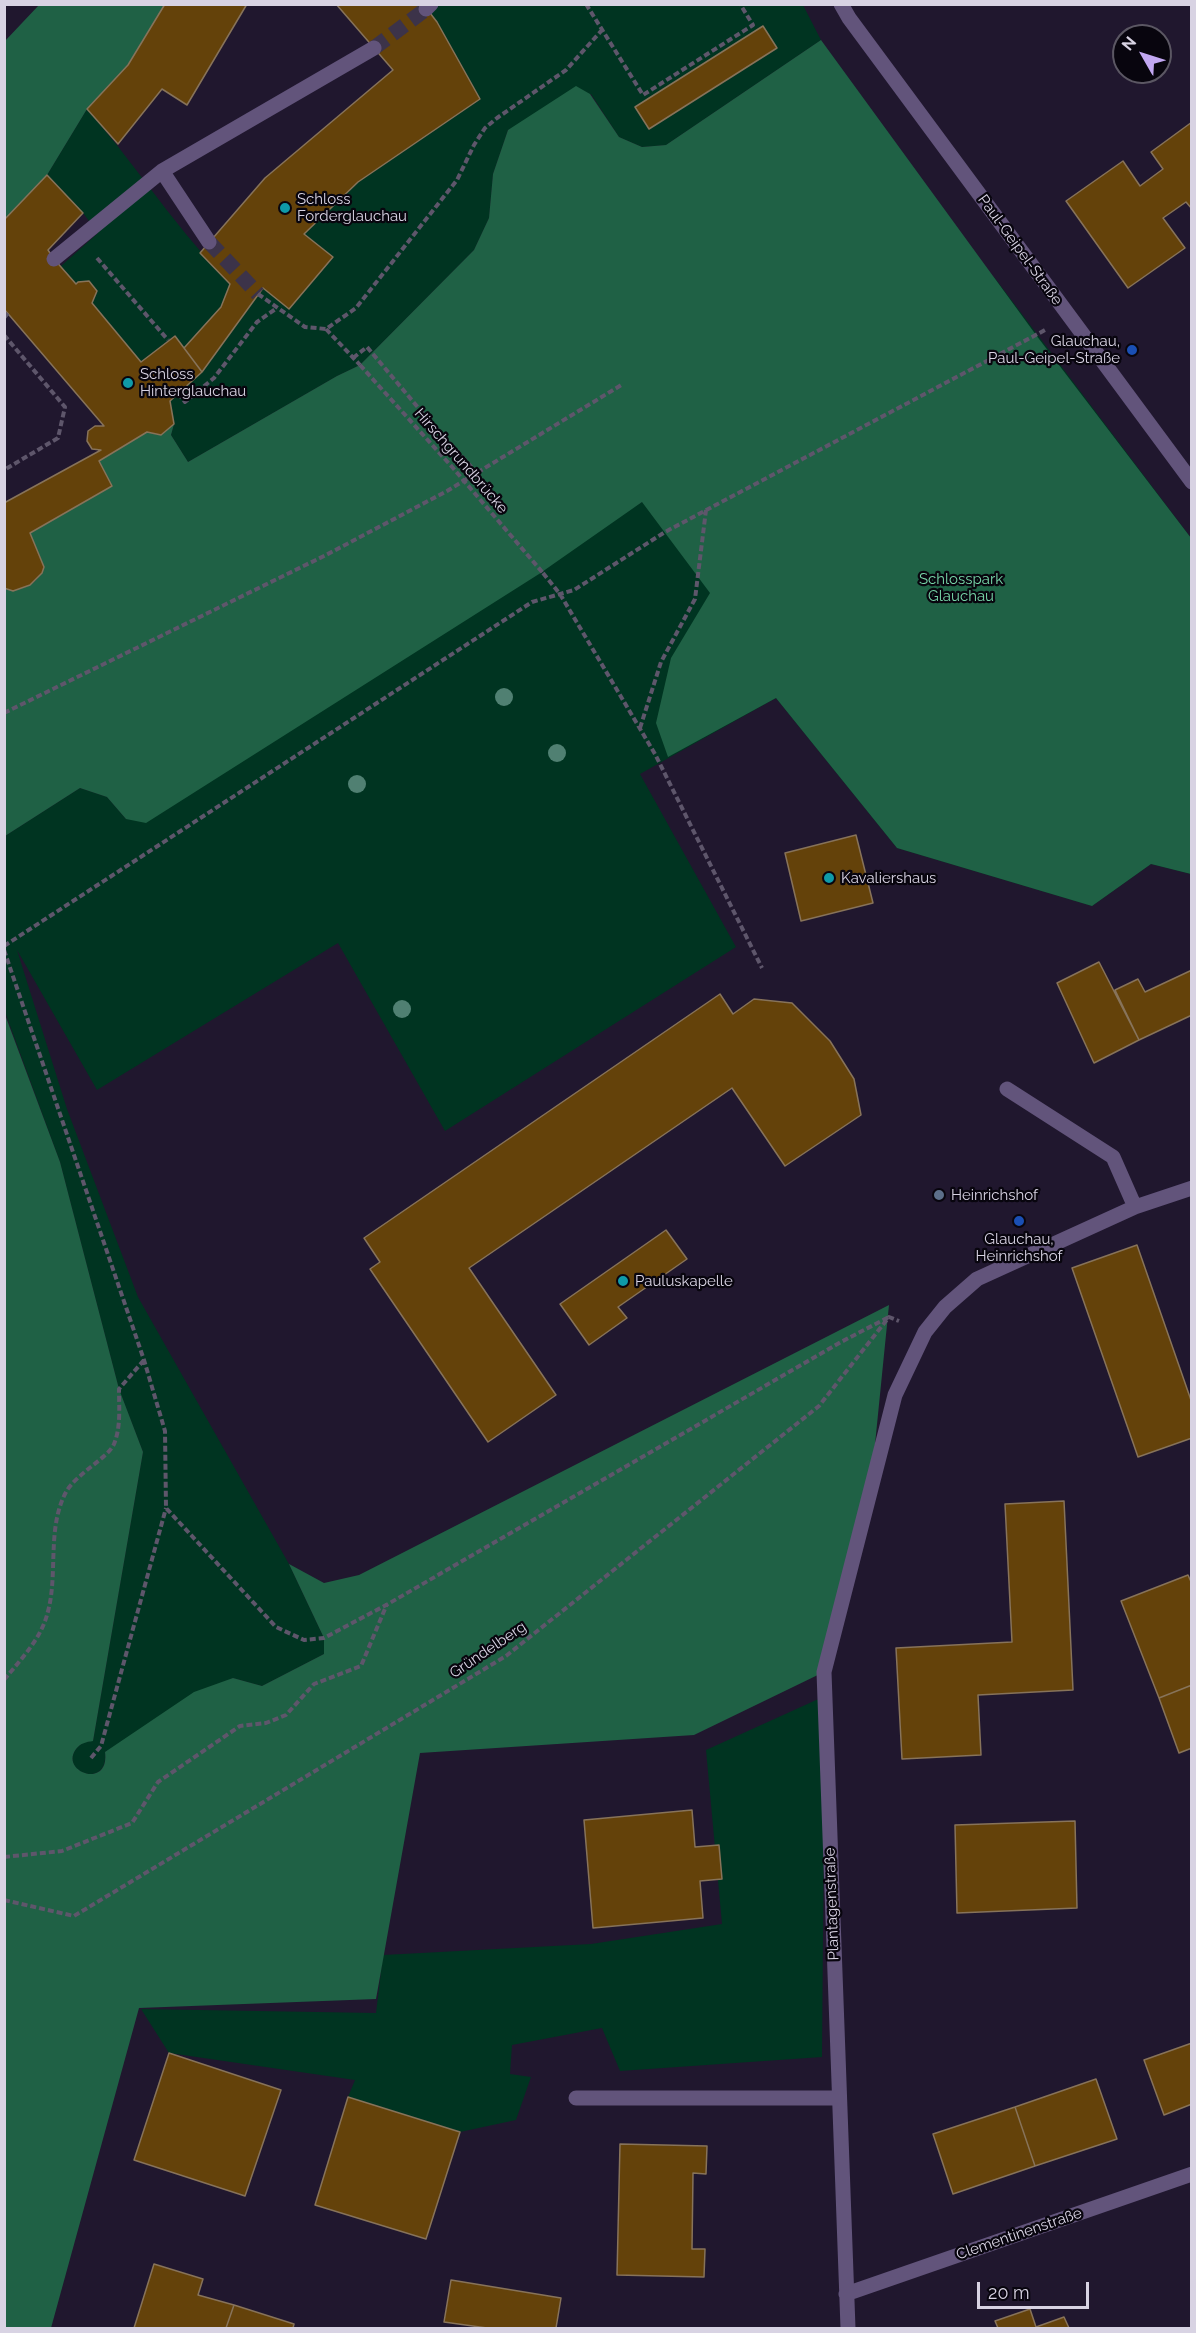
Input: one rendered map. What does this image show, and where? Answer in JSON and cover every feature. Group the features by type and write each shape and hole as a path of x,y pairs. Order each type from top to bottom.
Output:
{"street":[{"name":"Paul-Geipel-Straße","path":"841,4 849,18 1191,482"},
{"path":"54,259 162,171 374,48"},
{"path":"162,171 209,242"},
{"path":"1007,1089 1113,1157 1136,1207"},
{"path":"925,1332 945,1307 977,1279 1136,1207 1191,1188"},
{"name":"Plantagenstraße","path":"848,2328 824,1672 895,1395 925,1332"},
{"path":"576,2098 839,2098"},
{"name":"Clementinenstraße","path":"846,2294 1191,2174"}],"path":[{"path":"586,4 643,95 753,25 740,4"},
{"path":"258,294 305,327 326,329 356,308 458,180 474,145 485,128 566,70 602,30"},
{"path":"79,237 168,340"},
{"path":"178,393 185,402 214,378 257,322 277,308"},
{"path":"4,318 8,313"},
{"path":"91,1758 101,1746 166,1508 165,1431 144,1360 4,948 532,602 574,590 665,532 1069,316"},
{"name":"Hirschgrundbrücke","path":"326,329 453,468 560,594 655,754 762,968"},
{"path":"4,335 65,407 58,438 4,470"},
{"path":"353,358 368,346 432,424 476,472"},
{"path":"4,713 326,555 447,491 623,384"},
{"path":"640,729 661,662 695,599 706,510"},
{"path":"166,1508 276,1627 304,1640 324,1638 388,1604 841,1342 889,1317 925,1332"},
{"name":"Gründelberg","path":"4,1900 74,1916 506,1656 819,1406 889,1317"},
{"path":"4,1680 40,1634 48,1612 57,1512 67,1490 81,1474 114,1447 119,1426 119,1389 144,1360"},
{"path":"4,1857 62,1851 132,1823 158,1782 240,1725 266,1723 286,1715 314,1684 361,1666 388,1604"}],"green space":[{"path":"39,5 165,5 128,65 87,109 47,175 5,220 5,41"},
{"path":"423,5 803,5 821,40 666,145 642,147 619,137 591,94 508,130 493,174 489,218 474,250 360,365 188,462 171,435 174,424 170,401 201,372 174,336 141,362 92,303 97,291 88,281 76,284 61,266 98,233 83,213 47,175 87,109 186,234 228,281 251,302 263,288 289,308 333,258 304,234 358,182 480,99 437,22"},
{"path":"821,40 1036,335 1191,538 1191,874 1151,864 1092,906 897,848 776,698 668,757 656,723 671,658 710,593 642,502 539,574 146,823 126,819 107,797 80,788 5,836 4,588 17,589 28,586 38,578 44,567 30,533 111,486 99,461 147,432 161,435 174,424 171,435 188,462 360,365 474,250 489,218 493,174 508,130 576,86 590,94 619,137 642,147 666,145"},
{"name":"Schlosspark Glauchau","path":"994,277 1191,538 1191,874 1151,864 1092,906 897,848 776,698 640,774 736,947 445,1131 338,943 97,1090 17,950 67,1109 138,1297 289,1564 324,1638 324,1654 262,1686 233,1678 105,1752 104,1764 100,1771 93,1774 79,1770 74,1765 73,1757 80,1745 93,1741 143,1452 119,1389 60,1162 5,1012 5,836 80,788 107,797 126,819 642,502"},
{"path":"4,1012 60,1162 119,1389 143,1452 93,1741 80,1745 73,1757 74,1765 86,1773 94,1774 100,1771 104,1764 105,1752 194,1692 233,1678 262,1686 324,1654 324,1638 289,1564 324,1583 359,1575 889,1305 871,1484 824,1672 694,1735 420,1753 376,1999 139,2008 51,2328 4,2328"},
{"path":"825,1696 822,2057 620,2071 602,2028 512,2045 510,2074 531,2077 516,2120 460,2132 348,2097 355,2080 169,2053 141,2009 376,2013 383,1955 591,1944 722,1924 706,1750"}],"building":[{"path":"165,4 247,4 187,105 162,89 118,144 87,109 128,65"},
{"name":"Schloss Forderglauchau","path":"336,4 423,4 437,22 480,99 358,182 304,234 333,257 289,309 263,288 202,372 184,348 221,307 230,284 200,253 265,178 393,70"},
{"path":"763,26 777,48 649,129 635,107"},
{"path":"1192,122 1192,209 1186,202 1163,218 1185,248 1128,288 1066,201 1123,161 1140,186 1163,169 1151,152"},
{"name":"Schloss Hinterglauchau","path":"47,175 83,213 48,250 54,259 76,284 89,281 97,291 92,303 141,362 175,336 202,372 170,401 174,424 161,435 147,432 99,461 112,486 30,533 44,567 42,573 30,585 13,591 4,588 4,503 101,450 92,449 87,441 88,431 95,426 104,426 4,309 4,220"},
{"name":"Kavaliershaus","path":"856,835 873,903 801,921 785,853"},
{"path":"1099,962 1139,1040 1094,1063 1057,983"},
{"path":"1192,970 1192,1015 1139,1040 1115,990 1138,979 1145,992"},
{"path":"720,994 733,1014 754,999 792,1003 830,1041 854,1079 861,1115 785,1166 732,1088 469,1268 556,1395 488,1442 370,1269 380,1262 364,1238"},
{"name":"Pauluskapelle","path":"666,1230 687,1259 618,1307 627,1318 589,1345 560,1304"},
{"path":"1137,1245 1192,1403 1192,1438 1138,1457 1072,1268"},
{"path":"1064,1501 1073,1690 978,1695 981,1755 902,1759 896,1648 1012,1642 1005,1504"},
{"path":"1188,1575 1192,1584 1192,1685 1159,1698 1121,1601"},
{"path":"1192,1685 1192,1748 1179,1753 1159,1698"},
{"path":"692,1810 695,1847 719,1845 722,1879 700,1881 703,1918 593,1928 584,1820"},
{"path":"1075,1821 1077,1908 957,1913 955,1825"},
{"path":"1192,2043 1192,2104 1164,2115 1144,2060"},
{"path":"169,2053 281,2090 245,2196 134,2160"},
{"path":"1096,2079 1117,2139 1035,2166 1015,2107"},
{"path":"348,2097 460,2132 426,2239 315,2205"},
{"path":"1015,2107 1035,2166 953,2194 933,2134"},
{"path":"620,2144 707,2146 706,2174 693,2173 692,2249 705,2249 704,2277 617,2275"},
{"path":"154,2264 203,2279 198,2295 234,2305 226,2328 134,2328"},
{"path":"451,2280 561,2298 556,2328 487,2328 444,2322"},
{"path":"234,2305 294,2324 293,2328 226,2328"},
{"path":"1030,2309 1036,2327 1064,2317 1069,2328 998,2328 995,2321"}],"tunnel":[{"path":"374,48 426,9"},
{"path":"209,242 258,294"}],"place":[{"name":"Schloss Forderglauchau","path":"285,208"},
{"name":"Glauchau, Paul-Geipel-Straße","path":"1132,350"},
{"name":"Schloss Hinterglauchau","path":"128,383"},
{"name":"Kavaliershaus","path":"829,878"},
{"name":"Heinrichshof","path":"939,1195"},
{"name":"Glauchau, Heinrichshof","path":"1019,1221"},
{"name":"Pauluskapelle","path":"623,1281"}]}
